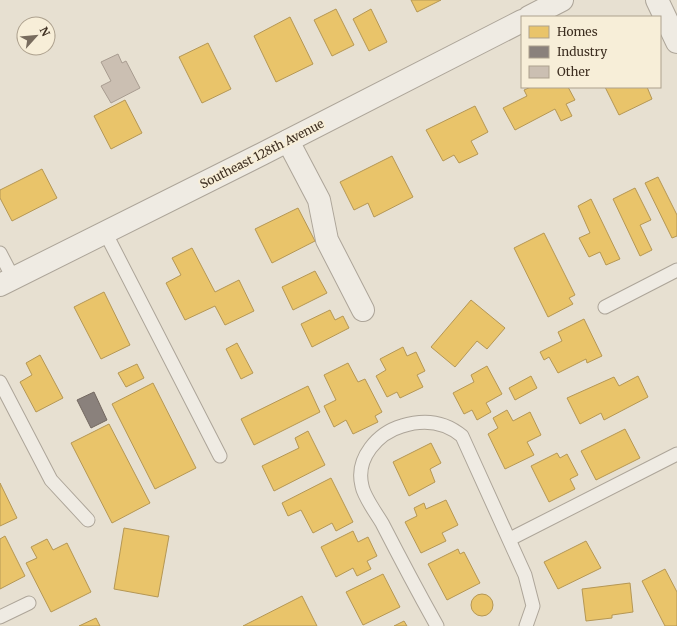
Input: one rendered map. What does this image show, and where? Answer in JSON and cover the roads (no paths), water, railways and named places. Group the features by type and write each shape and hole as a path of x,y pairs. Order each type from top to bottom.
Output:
{"street":[{"path":"531,16 562,0"},
{"path":"656,0 677,42"},
{"name":"Southeast 128th Avenue","path":"7,281 288,141 521,21"},
{"path":"288,141 319,200 327,240 363,310"}],"lane":[{"path":"105,232 220,456"},
{"path":"0,253 7,281"},
{"path":"605,307 677,270"},
{"path":"0,382 51,480 88,520"},
{"path":"437,626 362,486 364,456 374,444 383,435 397,427 425,421 453,428 462,436 525,575 533,606 526,626"},
{"path":"510,539 677,454"},
{"path":"0,617 29,603"}]}
